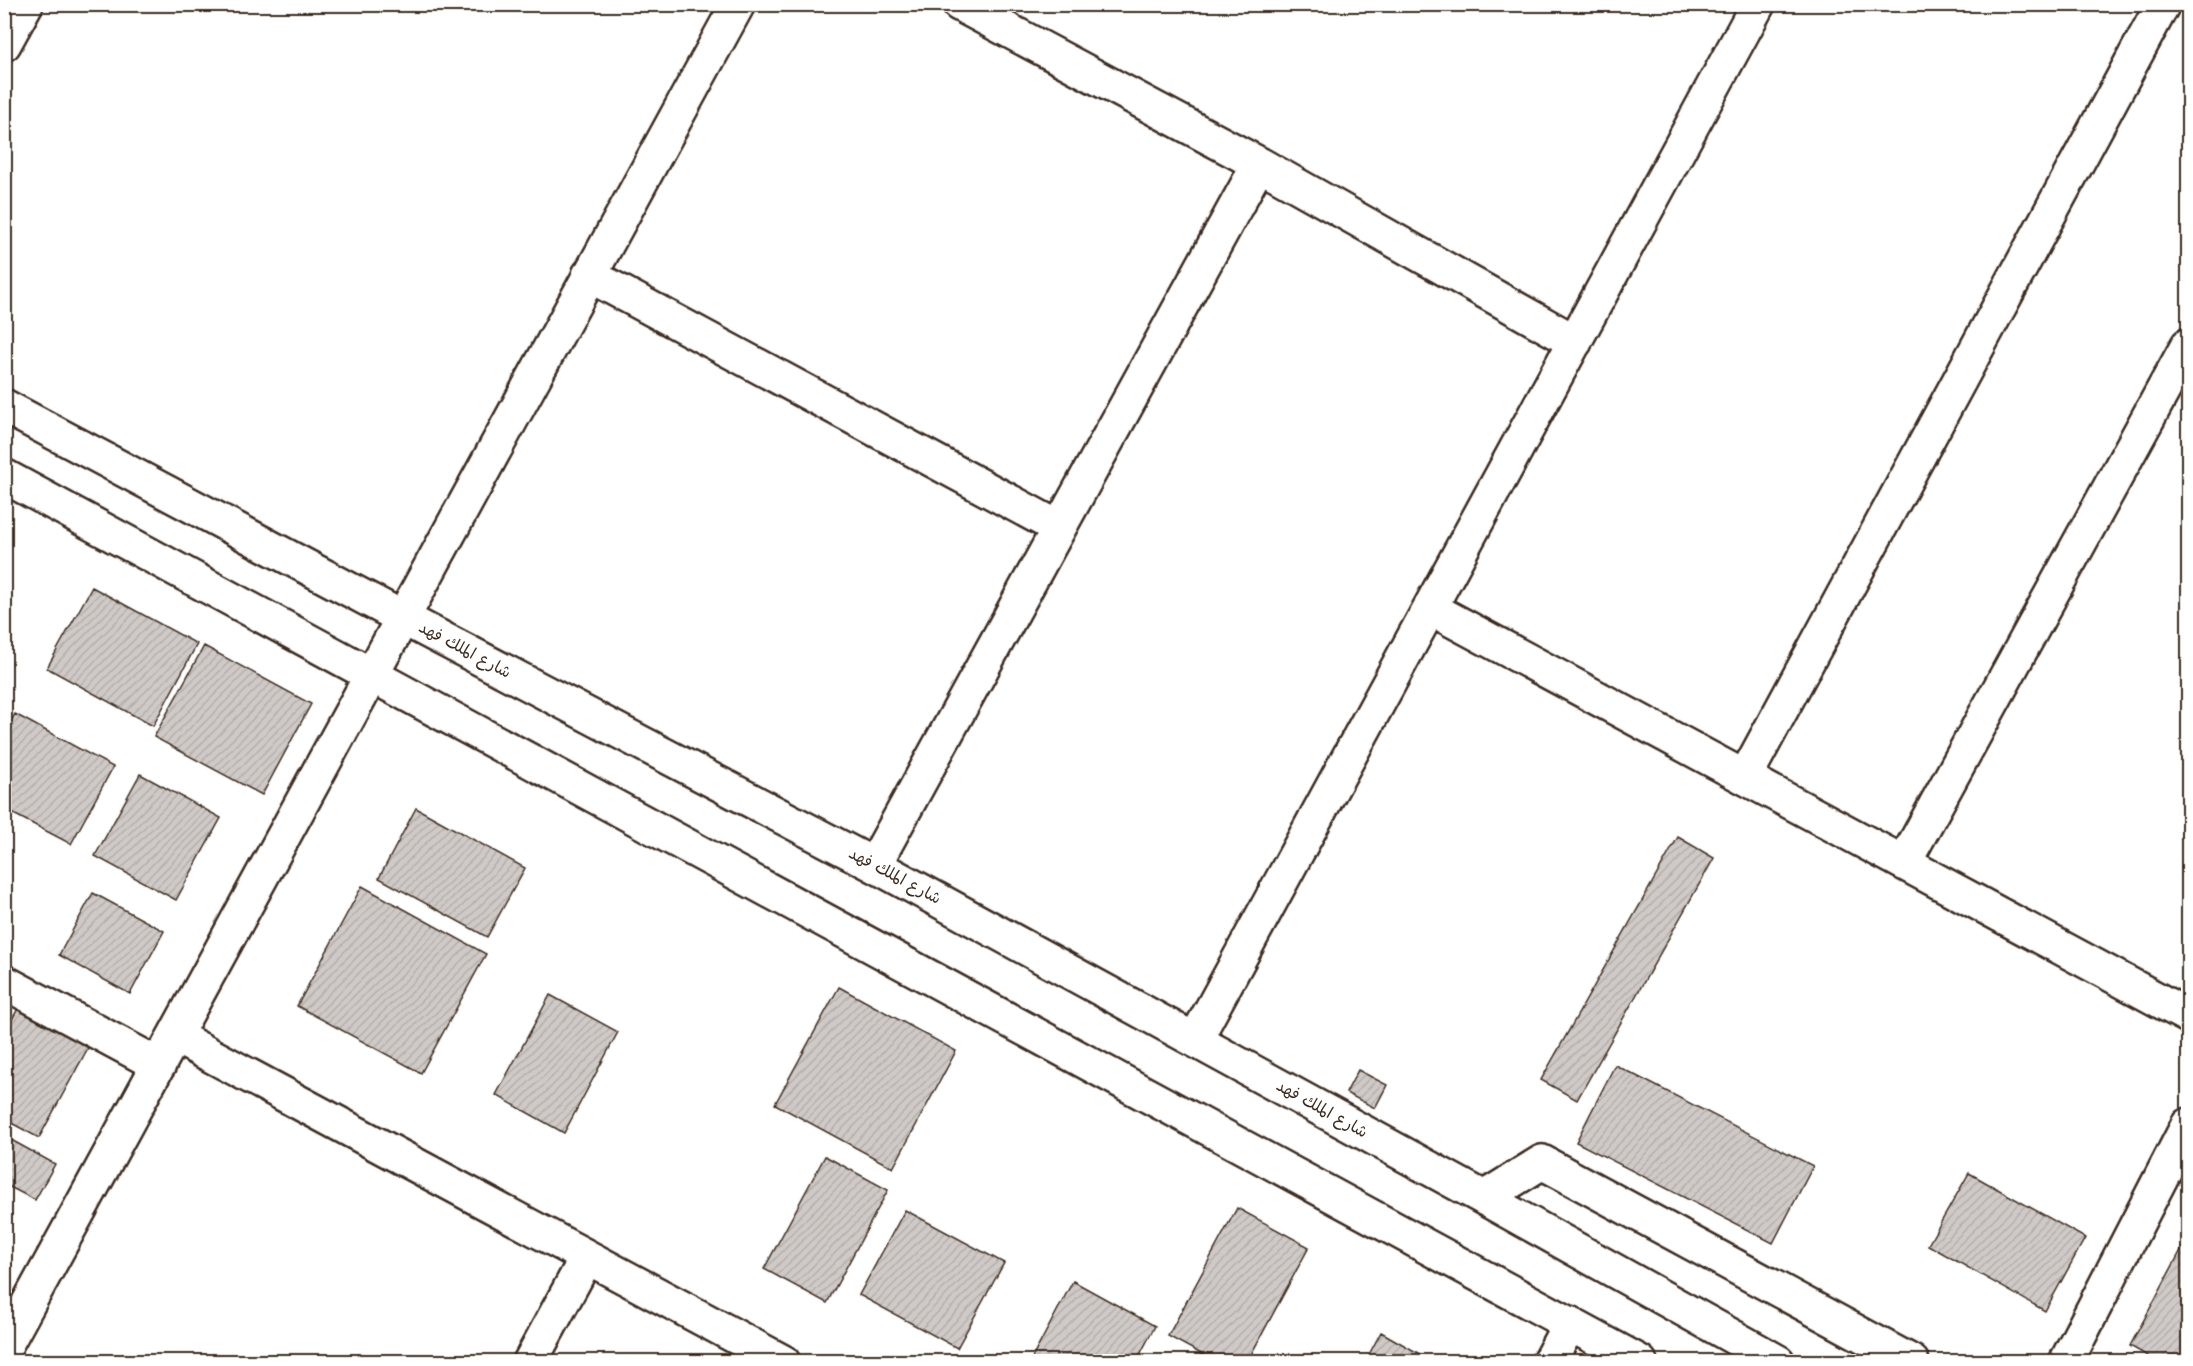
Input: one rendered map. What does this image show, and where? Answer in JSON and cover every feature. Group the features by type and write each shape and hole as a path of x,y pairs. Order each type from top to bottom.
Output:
{"street":[{"path":"4,44 26,4"},
{"path":"4,1348 738,4"},
{"path":"959,4 1258,164 1575,342"},
{"path":"1195,1040 1758,4"},
{"path":"1745,777 2163,4"},
{"path":"874,865 1258,164"},
{"path":"590,275 1059,528"},
{"path":"1904,863 2188,345"},
{"name":"شارع الملك فهد","path":"4,406 874,865 1484,1198 1778,1362"},
{"path":"4,476 1640,1362"},
{"path":"1430,608 2188,1016"},
{"path":"4,982 159,1065"},
{"path":"175,1036 783,1362"},
{"path":"2066,1362 2188,1125"},
{"path":"1484,1198 1542,1162 1912,1362"},
{"path":"530,1362 586,1257"},
{"path":"1549,1362 1570,1323"}],"building":[{"path":"92,587 197,644 153,726 47,668"},
{"path":"204,646 311,704 262,795 154,737"},
{"path":"15,714 113,767 71,844 4,809 4,734"},
{"path":"140,774 221,818 176,900 95,856"},
{"path":"416,808 525,868 487,937 379,878"},
{"path":"1678,837 1714,858 1577,1100 1541,1080"},
{"path":"362,886 486,954 421,1073 297,1006"},
{"path":"93,893 164,931 130,994 59,955"},
{"path":"839,987 956,1051 893,1168 775,1104"},
{"path":"550,995 618,1032 564,1133 496,1095"},
{"path":"19,1007 89,1046 39,1138 4,1119 4,1033"},
{"path":"1615,1065 1813,1166 1773,1243 1576,1142"},
{"path":"1358,1070 1387,1085 1375,1108 1346,1093"},
{"path":"4,1136 55,1164 35,1200 4,1184"},
{"path":"825,1156 888,1190 827,1303 764,1269"},
{"path":"1969,1173 2085,1238 2045,1311 1928,1245"},
{"path":"1237,1208 1309,1247 1247,1362 1216,1362 1168,1336"},
{"path":"905,1210 1004,1263 957,1348 859,1295"},
{"path":"2188,1237 2188,1362 2158,1362 2130,1346"},
{"path":"1073,1281 1155,1326 1136,1362 1030,1362"},
{"path":"1381,1332 1434,1362 1365,1362"}]}
